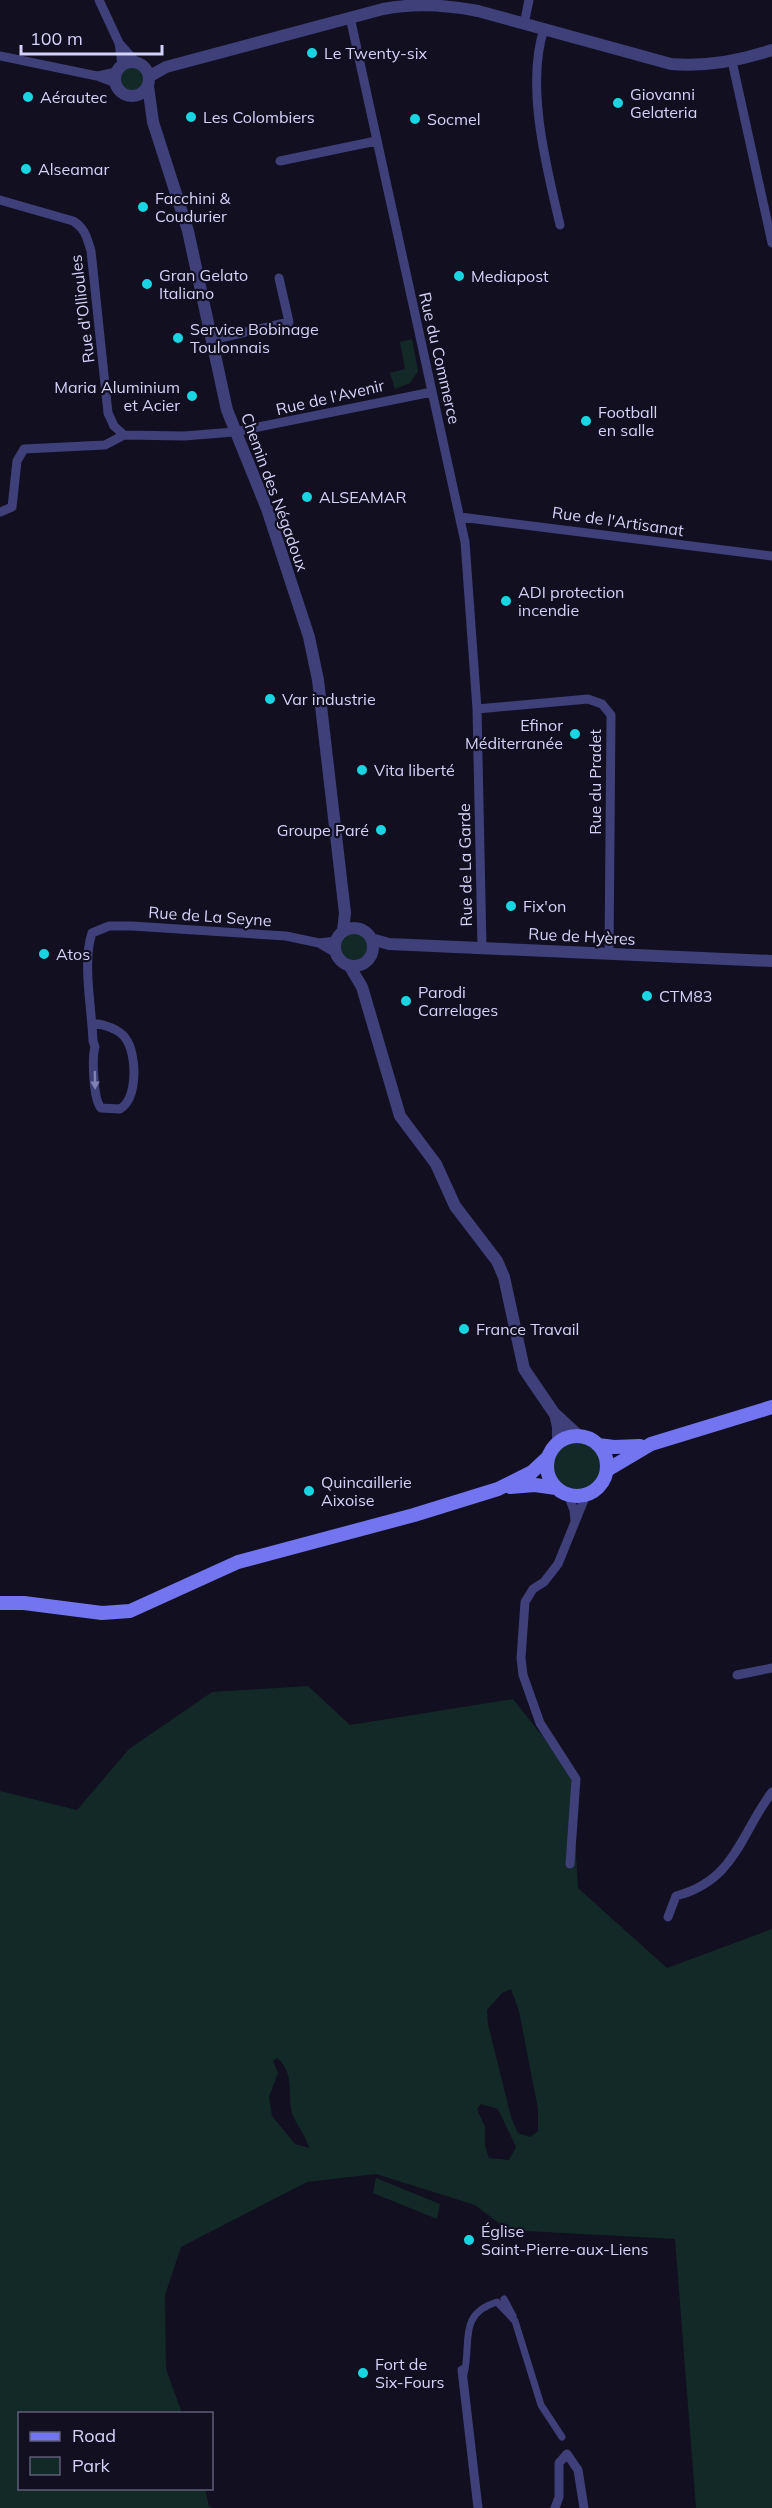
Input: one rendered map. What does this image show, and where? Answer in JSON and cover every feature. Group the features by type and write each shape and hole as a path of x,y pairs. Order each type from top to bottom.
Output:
{"main road":[{"path":"498,1489 531,1485 586,1495 601,1484 607,1470 623,1458 651,1444 772,1407"},
{"path":"0,1603 24,1603 102,1613 130,1611 238,1562 420,1513 498,1489 532,1472 547,1458 558,1442 568,1437 579,1436 598,1445 614,1447 651,1444"},
{"path":"598,1445 605,1456 607,1470"},
{"path":"547,1458 549,1477 562,1491"}],"street":[{"path":"99,0 119,43 145,73"},
{"path":"524,24 529,0"},
{"path":"0,56 97,76 145,73 396,6 453,6 671,64 695,66 732,61 772,50"},
{"name":"Rue du Commerce","path":"350,17 460,517 468,567 477,709"},
{"path":"544,30 536,58 543,151 560,225"},
{"path":"118,74 119,43"},
{"path":"732,61 772,243"},
{"path":"134,96 145,73"},
{"name":"Chemin des Négadoux","path":"145,73 153,122 188,231 234,432 267,509 309,637 318,680 345,913 342,938"},
{"name":"Chemin des Négadoux","path":"118,74 124,94 134,96 153,122"},
{"path":"280,161 376,141"},
{"name":"Rue d'Ollioules","path":"0,200 73,221 81,226 86,235 91,251 108,413 114,426 124,435"},
{"path":"212,340 289,322 279,278"},
{"name":"Rue de l'Avenir","path":"124,435 184,436 234,432 432,392"},
{"path":"0,512 12,507 17,461 24,449 105,446 124,435"},
{"name":"Rue de l'Artisanat","path":"460,517 772,556"},
{"name":"Rue du Pradet","path":"477,709 588,699 602,704 611,716 609,954"},
{"name":"Rue de La Garde","path":"477,709 482,947"},
{"name":"Rue de La Seyne","path":"92,1023 89,943 92,933 100,928 132,926 277,936 319,943 342,938"},
{"name":"Rue de Hyères","path":"342,938 364,932 372,945 482,947 772,961"},
{"path":"342,938 349,965 362,987 400,1116 444,1178 460,1212 497,1260 508,1293 524,1369 554,1413 579,1436"},
{"path":"362,987 364,963 372,945"},
{"path":"349,965 364,963"},
{"path":"92,1023 107,1026 126,1037 132,1058 133,1091 127,1105 120,1109 101,1108 97,1102 92,1023"},
{"path":"554,1413 558,1427 558,1442"},
{"path":"562,1491 574,1510 575,1522"},
{"path":"570,1864 576,1779 540,1723 523,1675 521,1658 525,1602 533,1589 544,1582 558,1564 586,1495"},
{"path":"737,1675 772,1668"},
{"path":"668,1917 676,1896 710,1881 730,1864 772,1792"},
{"path":"504,2299 515,2321 541,2405 562,2437"},
{"path":"478,2508 473,2483 462,2373 468,2328 482,2306 497,2302 515,2321"},
{"path":"555,2508 559,2497 559,2463 567,2454 578,2470 584,2508"}],"green space":[{"path":"132,61 144,66 149,78 144,90 132,95 120,90 115,78 120,66"},
{"path":"412,339 418,371 410,383 395,389 390,373 405,369 400,342"},
{"path":"354,928 367,934 373,947 367,960 354,966 341,960 335,947 341,934"},
{"path":"571,1436 583,1436 594,1441 602,1449 607,1466 605,1478 594,1491 583,1496 571,1496 560,1491 552,1483 547,1472 547,1460 552,1449 560,1441"},
{"path":"308,1686 350,1725 513,1699 571,1772 578,1888 667,1968 772,1929 772,2508 696,2508 675,2239 508,2230 475,2205 376,2174 307,2182 181,2247 165,2295 166,2369 182,2412 18,2412 18,2490 205,2490 209,2506 213,2508 0,2508 0,1791 77,1810 129,1749 212,1692","holes":["511,1989 519,2011 538,2109 538,2131 530,2137 518,2133 511,2117 488,2024 487,2010 502,1993","277,2058 286,2070 292,2113 309,2148 295,2144 272,2116 269,2097 278,2073 273,2061","481,2104 498,2109 516,2147 509,2160 489,2158 485,2146 485,2127 477,2109"]},
{"path":"376,2178 440,2204 437,2219 373,2193"}],"place":[{"name":"Le Twenty-six","path":"312,53"},
{"name":"Aérautec","path":"28,97"},
{"name":"Giovanni Gelateria","path":"618,103"},
{"name":"Les Colombiers","path":"191,117"},
{"name":"Socmel","path":"415,119"},
{"name":"Alseamar","path":"26,169"},
{"name":"Facchini & Coudurier","path":"143,207"},
{"name":"Mediapost","path":"459,276"},
{"name":"Gran Gelato Italiano","path":"147,284"},
{"name":"Service Bobinage Toulonnais","path":"178,338"},
{"name":"Maria Aluminium et Acier","path":"192,396"},
{"name":"Football en salle","path":"586,421"},
{"name":"ALSEAMAR","path":"307,497"},
{"name":"ADI protection incendie","path":"506,601"},
{"name":"Var industrie","path":"270,699"},
{"name":"Efinor Méditerranée","path":"575,734"},
{"name":"Vita liberté","path":"362,770"},
{"name":"Groupe Paré","path":"381,830"},
{"name":"Fix'on","path":"511,906"},
{"name":"Atos","path":"44,954"},
{"name":"CTM83","path":"647,996"},
{"name":"Parodi Carrelages","path":"406,1001"},
{"name":"France Travail","path":"464,1329"},
{"name":"Quincaillerie Aixoise","path":"309,1491"},
{"name":"Église Saint-Pierre-aux-Liens","path":"469,2240"},
{"name":"Fort de Six-Fours","path":"363,2373"}]}
